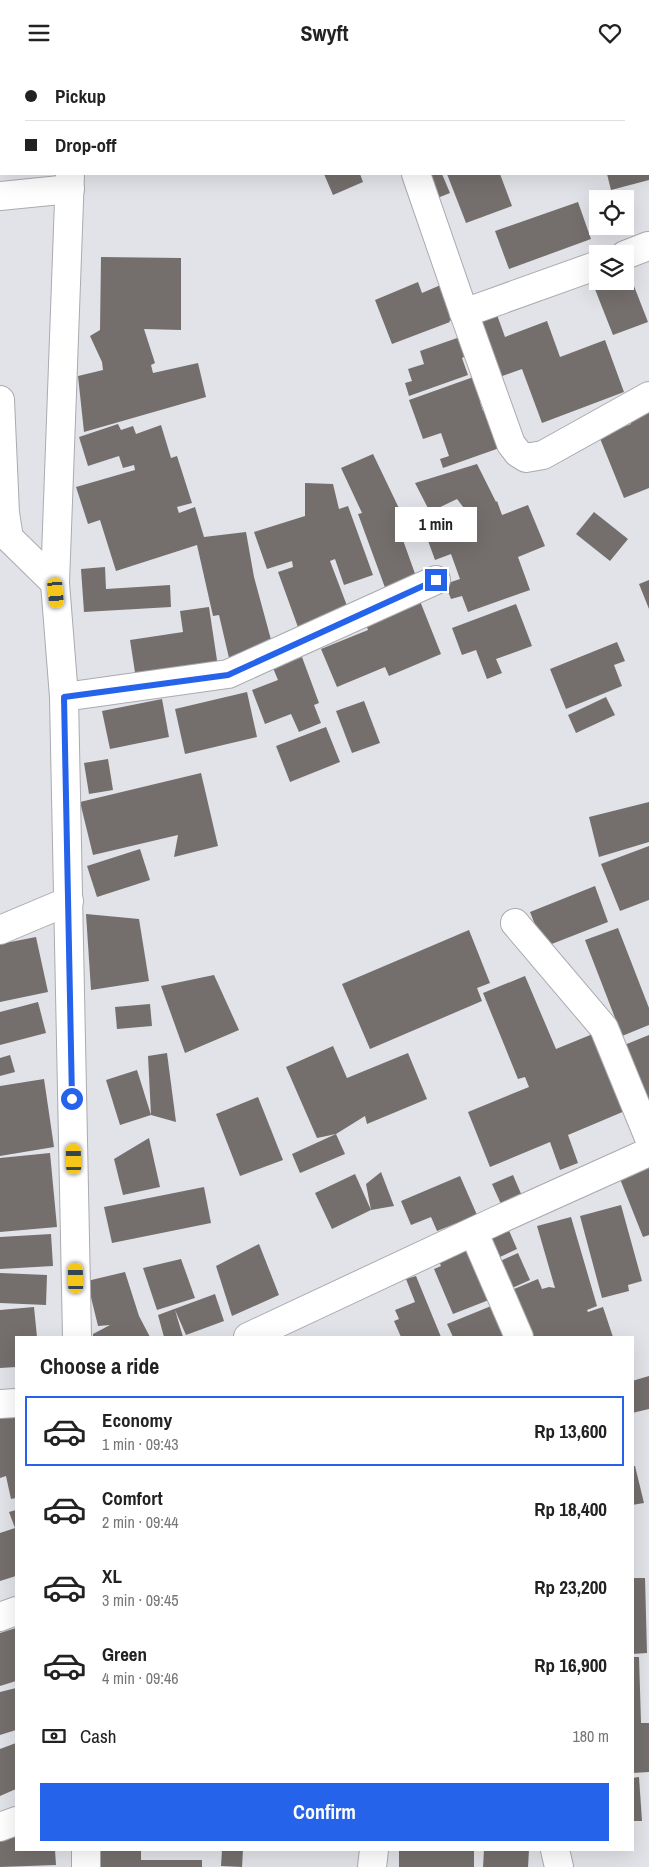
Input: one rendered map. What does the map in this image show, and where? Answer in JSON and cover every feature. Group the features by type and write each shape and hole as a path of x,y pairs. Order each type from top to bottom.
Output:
{"street":[{"path":"416,175 511,444 518,453 526,458 543,455 649,396"},
{"path":"0,196 70,182 55,583 64,697 77,1336"},
{"path":"464,313 589,268"},
{"path":"0,400 2,479 9,538 55,583"},
{"path":"64,697 228,675 436,580"},
{"path":"0,929 69,901"},
{"path":"515,923 604,1028 649,1138"},
{"path":"250,1336 649,1153"},
{"path":"474,1233 519,1336"},
{"path":"0,1404 15,1403"},
{"path":"0,1617 15,1611"},
{"path":"0,1827 15,1821"},
{"path":"86,1851 86,1867"},
{"path":"372,1867 374,1851"},
{"path":"555,1851 560,1867"}],"building":[{"path":"324,175 360,175 363,182 333,195"},
{"path":"424,175 442,175 450,193 435,199"},
{"path":"447,175 500,175 512,206 466,223"},
{"path":"607,175 649,175 649,180 611,190"},
{"path":"578,202 591,239 509,269 495,231"},
{"path":"101,257 181,258 181,330 144,329 155,363 151,365 153,373 198,363 206,397 84,432 78,376 103,370 102,362 90,336 100,330"},
{"path":"418,282 422,293 443,284 457,318 392,344 375,300"},
{"path":"634,286 648,322 613,335 595,290 634,290"},
{"path":"496,312 505,337 547,321 560,357 605,340 624,392 542,423 522,369 494,379 472,320"},
{"path":"460,337 467,355 462,358 468,375 409,396 405,383 412,381 408,369 424,364 420,351"},
{"path":"479,375 487,399 480,402 483,411 491,408 505,446 443,468 440,459 449,456 441,433 423,439 409,400"},
{"path":"649,408 649,488 624,498 599,436 631,424 628,417"},
{"path":"118,424 121,430 133,426 136,434 161,425 171,458 177,456 192,503 177,507 179,513 195,507 204,537 246,532 254,577 273,647 229,658 219,615 213,616 197,545 116,571 100,520 88,524 76,487 135,470 134,465 123,468 119,456 88,466 79,437"},
{"path":"373,454 407,525 399,529 418,582 387,593 358,514 362,513 341,468"},
{"path":"477,464 497,501 502,515 528,505 545,546 518,557 530,590 468,612 462,596 451,599 445,584 460,579 451,554 435,560 423,527 467,512 457,499 430,512 415,483"},
{"path":"305,483 333,484 339,509 348,506 373,575 344,585 335,559 330,561 349,611 299,630 278,572 293,567 292,561 267,569 254,532 305,516"},
{"path":"594,512 628,539 610,561 576,534"},
{"path":"105,567 106,589 170,585 171,607 84,612 81,569"},
{"path":"649,580 649,609 639,584"},
{"path":"418,596 441,654 389,676 385,667 337,687 321,649 368,630 364,619"},
{"path":"516,604 532,646 496,659 502,673 487,679 476,650 462,655 452,628"},
{"path":"209,607 218,667 136,679 130,640 183,632 180,611"},
{"path":"617,642 625,661 614,665 622,686 566,709 550,669"},
{"path":"302,657 319,703 314,705 321,723 299,732 291,714 265,724 252,690 278,680 273,668"},
{"path":"247,692 257,737 185,754 175,709"},
{"path":"606,697 615,715 576,733 568,715"},
{"path":"162,699 169,737 110,749 102,711"},
{"path":"364,701 380,743 352,753 336,711"},
{"path":"326,727 340,762 290,782 276,746"},
{"path":"108,759 113,790 89,794 84,763"},
{"path":"201,773 218,846 174,857 178,835 93,855 80,802"},
{"path":"649,802 649,842 599,857 589,817"},
{"path":"649,846 649,900 620,911 601,864"},
{"path":"140,849 150,880 97,897 87,866"},
{"path":"595,886 608,922 544,947 530,912"},
{"path":"86,914 139,919 149,981 91,990"},
{"path":"618,928 649,1008 649,1025 622,1036 585,940"},
{"path":"469,930 490,983 477,988 482,1001 370,1049 342,984"},
{"path":"36,937 48,992 0,1002 0,944"},
{"path":"214,975 239,1030 185,1053 161,986"},
{"path":"525,976 556,1049 600,1031 632,1108 568,1135 578,1163 560,1170 550,1142 490,1167 468,1112 529,1087 525,1077 518,1079 483,993"},
{"path":"38,1002 46,1033 0,1045 0,1012"},
{"path":"150,1004 152,1026 117,1029 115,1007"},
{"path":"649,1035 649,1101 641,1104 617,1048"},
{"path":"333,1046 347,1078 408,1053 427,1099 367,1124 365,1116 336,1134 317,1138 286,1067"},
{"path":"167,1053 176,1122 151,1115 148,1056"},
{"path":"10,1055 15,1072 0,1076 0,1058"},
{"path":"137,1070 151,1115 120,1125 106,1080"},
{"path":"44,1079 54,1147 0,1156 0,1086"},
{"path":"258,1097 283,1160 240,1176 216,1114"},
{"path":"336,1134 345,1154 300,1173 292,1154"},
{"path":"149,1138 160,1187 123,1195 114,1159"},
{"path":"50,1153 57,1227 0,1232 0,1158"},
{"path":"649,1167 649,1235 643,1237 620,1179"},
{"path":"381,1172 394,1206 371,1210 366,1184"},
{"path":"355,1174 371,1210 332,1229 315,1193"},
{"path":"513,1175 522,1196 501,1204 492,1184"},
{"path":"460,1176 477,1215 437,1231 431,1217 411,1225 401,1201"},
{"path":"204,1187 211,1223 112,1243 104,1207"},
{"path":"621,1205 642,1281 628,1285 629,1291 602,1298 580,1216"},
{"path":"571,1217 597,1306 587,1310 588,1312 603,1307 613,1336 523,1336 502,1294 538,1279 542,1289 555,1288 537,1226"},
{"path":"507,1226 517,1249 498,1258 487,1234"},
{"path":"51,1234 53,1266 0,1269 0,1237"},
{"path":"476,1241 499,1296 453,1314 434,1269 441,1266 437,1257"},
{"path":"259,1244 279,1295 232,1316 216,1266"},
{"path":"518,1253 530,1280 510,1289 498,1262"},
{"path":"181,1259 195,1298 157,1310 143,1268"},
{"path":"125,1272 139,1316 149,1336 93,1336 93,1334 110,1325 98,1326 87,1281"},
{"path":"0,1273 47,1275 46,1305 0,1303"},
{"path":"416,1276 441,1336 401,1336 394,1321 399,1319 395,1310 415,1302 406,1279"},
{"path":"215,1294 224,1321 186,1335 175,1310 183,1336 164,1336 158,1315"},
{"path":"501,1302 516,1336 453,1336 447,1324"},
{"path":"34,1307 37,1336 15,1336 15,1367 0,1368 0,1310"},
{"path":"649,1376 649,1409 634,1413 634,1380"},
{"path":"15,1413 15,1498 11,1499 6,1476 0,1478 0,1416"},
{"path":"634,1466 635,1466 644,1503 634,1505"},
{"path":"15,1510 15,1528 9,1512"},
{"path":"15,1528 15,1576 0,1581 0,1533"},
{"path":"634,1578 645,1578 647,1653 634,1654"},
{"path":"15,1628 15,1681 0,1686 0,1633"},
{"path":"634,1657 639,1657 641,1723 649,1723 649,1772 634,1773"},
{"path":"15,1688 15,1730 0,1735 0,1692"},
{"path":"15,1743 15,1789 0,1796 0,1749"},
{"path":"639,1777 642,1821 634,1821 634,1778"},
{"path":"15,1827 15,1851 55,1851 56,1865 0,1867 0,1833"},
{"path":"97,1851 141,1851 141,1860 202,1860 202,1867 97,1867"},
{"path":"222,1851 243,1851 242,1867 221,1866"},
{"path":"399,1851 474,1851 474,1867 399,1867"},
{"path":"484,1851 529,1851 528,1867 483,1867"}],"route":[{"path":"72,1099 64,697 228,675 436,580"}]}
